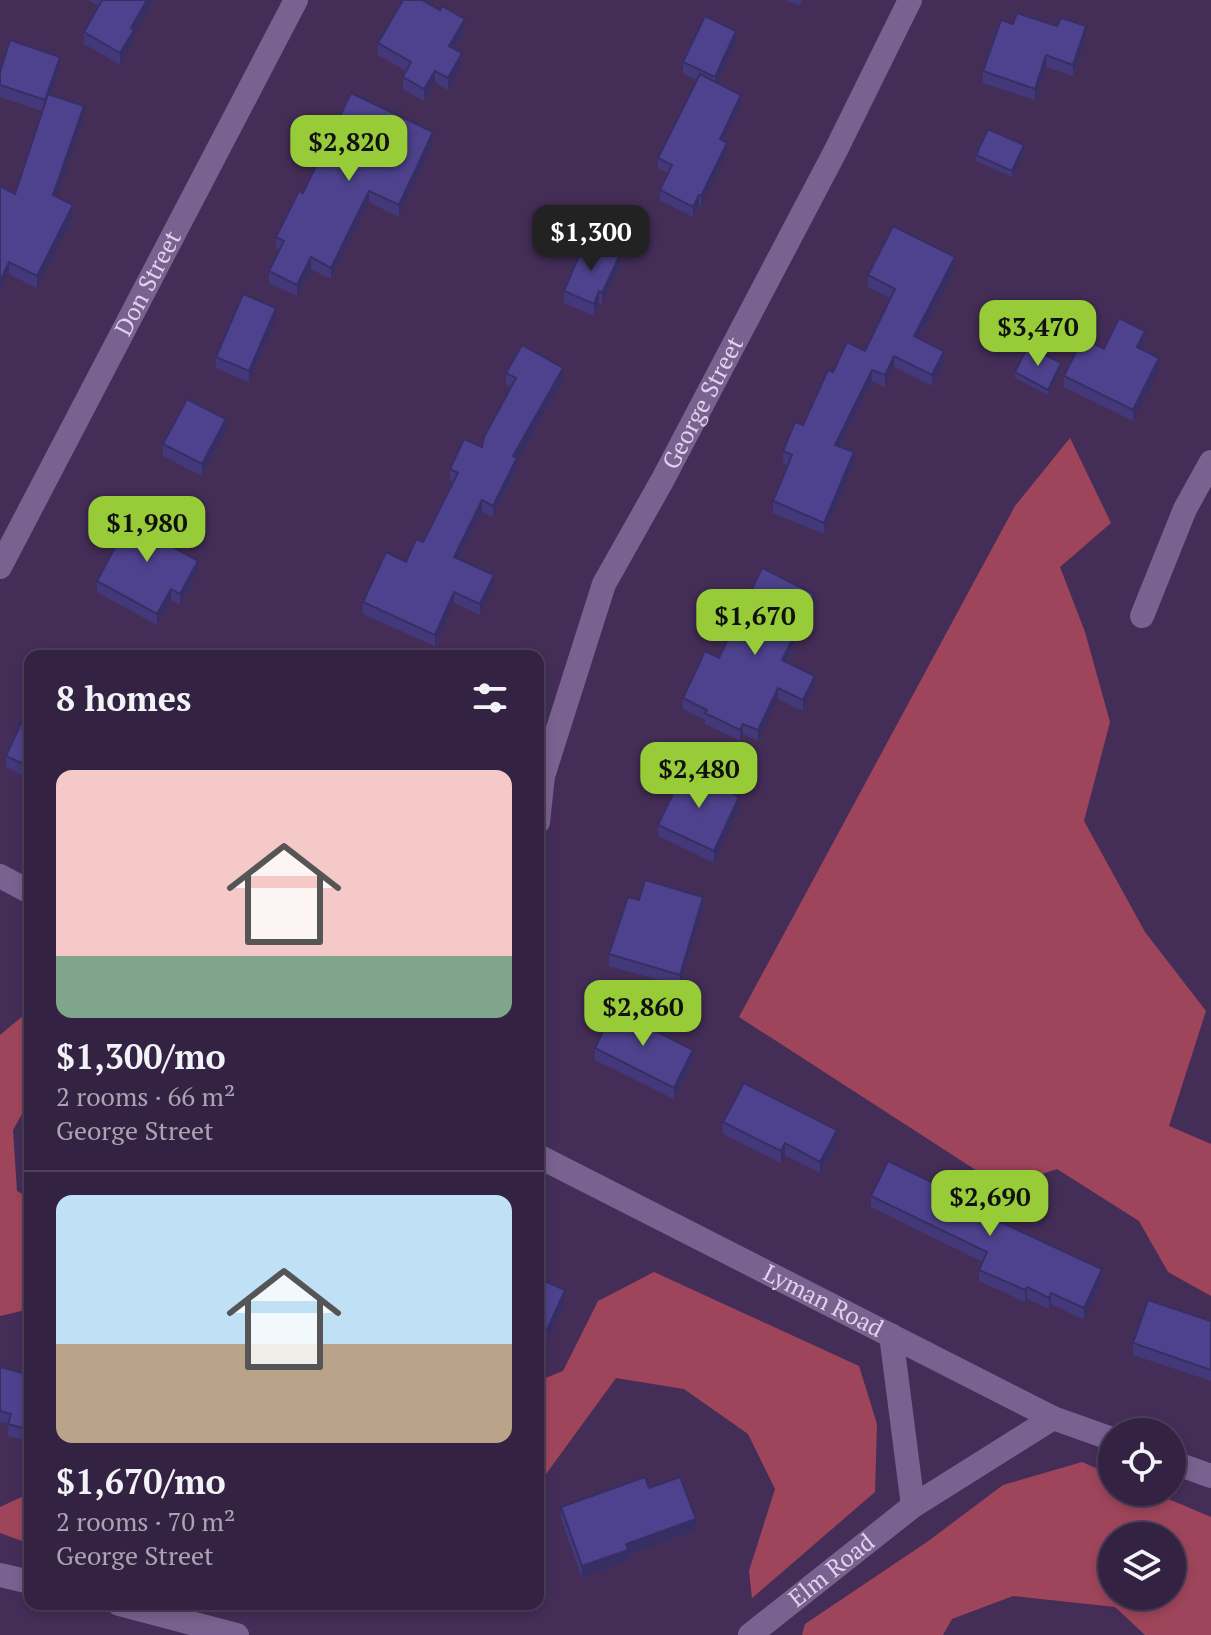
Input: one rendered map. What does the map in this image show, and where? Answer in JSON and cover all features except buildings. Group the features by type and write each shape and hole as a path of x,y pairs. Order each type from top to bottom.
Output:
{"street":[{"name":"Don Street","path":"0,567 296,0"},
{"name":"George Street","path":"544,773 604,584 821,178 910,0"},
{"path":"1142,616 1185,509 1211,462"},
{"path":"0,876 24,889"},
{"name":"Lyman Road","path":"544,1159 1053,1418 1098,1434"},
{"path":"891,1335 913,1506"},
{"name":"Elm Road","path":"750,1635 913,1506 1053,1418"},
{"path":"1186,1467 1211,1476"},
{"path":"0,1575 24,1581"},
{"path":"142,1610 237,1635"}],"shaded area":[{"path":"1070,438 1111,523 1060,567 1085,632 1110,722 1084,821 1145,932 1206,1011 1169,1126 1211,1144 1211,1296 1168,1272 1139,1221 1057,1169 1002,1187 739,1017 1015,506"},
{"path":"24,1015 24,1111 13,1130 17,1191 24,1195 24,1310 0,1316 0,1035"},
{"path":"654,1272 859,1366 877,1424 875,1492 752,1598 749,1571 775,1489 748,1434 684,1389 616,1378 544,1477 544,1379 563,1371 598,1301"},
{"path":"1082,1462 1098,1469 1098,1506 1185,1506 1211,1517 1211,1635 1145,1635 1118,1610 1186,1610 1186,1522 1098,1522 1098,1605 1013,1596 952,1619 943,1635 802,1635 805,1624 927,1542 1003,1485"},
{"path":"24,1496 24,1542 0,1533 0,1507"}]}
